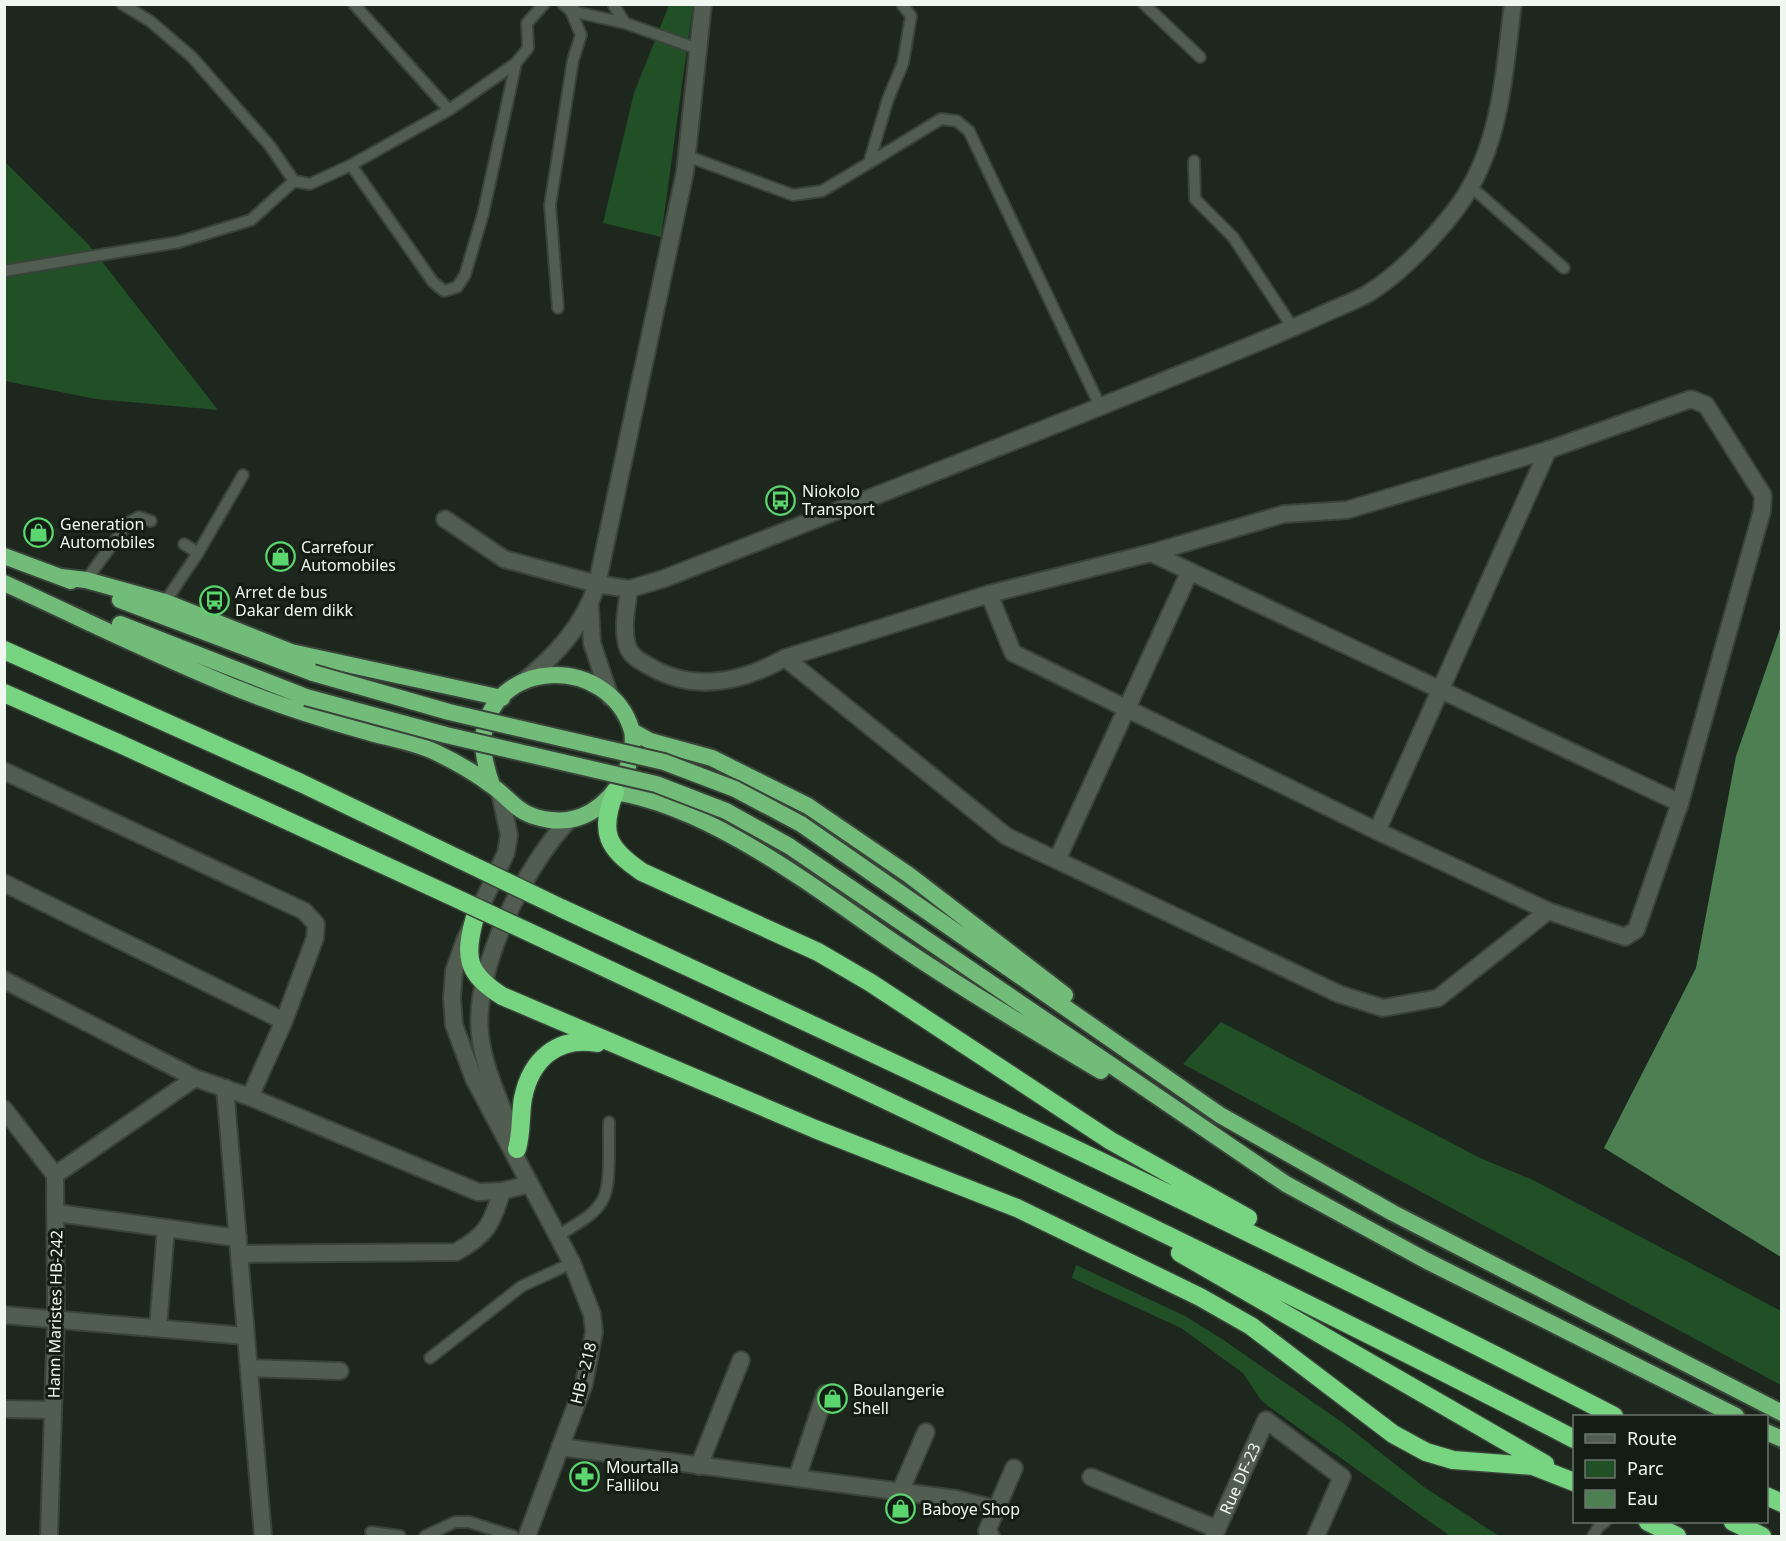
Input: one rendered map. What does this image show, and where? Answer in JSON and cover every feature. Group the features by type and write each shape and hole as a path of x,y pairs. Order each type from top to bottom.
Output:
{"highway":[{"path":"4,556 313,673 449,712 664,762 735,789 801,824 1220,1115 1393,1214 1782,1413"},
{"path":"61,577 86,580 165,602 291,652 502,698"},
{"path":"4,581 306,697 446,735 656,784 726,811 789,846 1203,1130 1286,1184 1427,1261 1734,1415"},
{"path":"4,581 241,690 335,723 434,752 496,789 519,810 535,817 552,820 570,819 587,814 602,805 615,792"},
{"path":"4,650 270,769 561,908 1124,1170 1417,1314 1612,1415"},
{"path":"496,789 485,764 483,740 489,717 502,698 523,682 538,676 569,675 584,679 610,697 622,712 632,731 633,750 625,774 615,792 606,822 607,833 621,858 642,872 818,952 889,995 1111,1141 1417,1314"},
{"path":"4,693 129,747 447,894 1054,1179 1401,1349 1573,1439"},
{"path":"632,731 650,741 712,758 808,806 909,875 1220,1115"},
{"path":"615,792 648,797 717,826 980,1000 1203,1130"},
{"path":"476,917 468,949 474,973 483,983 502,996 815,1129 1017,1208 1200,1297 1251,1326 1393,1434 1426,1452 1453,1460 1533,1466 1573,1480"},
{"path":"517,1149 522,1129 523,1099 531,1074 541,1060 560,1044 576,1040 596,1042 635,1053"},
{"path":"1054,1179 1573,1480"},
{"path":"1768,1432 1782,1439"},
{"path":"1768,1496 1782,1503"},
{"path":"1650,1523 1677,1536"},
{"path":"1737,1523 1762,1536"}],"street":[{"path":"523,682 556,654 590,605 597,584 665,272 687,156 703,4"},
{"path":"445,519 504,560 597,584 628,589 674,575 1100,406 1293,328 1368,293 1423,249 1454,211 1492,143 1499,112 1513,4"},
{"path":"628,589 627,645 631,654 656,670 681,681 717,683 766,669 785,658 989,594 1151,553 1284,514 1347,510 1548,450 1691,399 1706,405 1763,495 1762,511 1680,803 1636,930 1625,937 1548,911 1377,831 1013,653 989,594"},
{"path":"1377,831 1548,450"},
{"path":"1151,553 1680,803"},
{"path":"1057,860 1190,571"},
{"path":"590,605 592,643 610,697"},
{"path":"785,658 1006,836 1339,994 1383,1008 1438,998 1548,911"},
{"path":"4,771 304,911 316,924 315,938 284,1022 250,1097"},
{"path":"496,789 509,835 506,853 454,970 452,998 454,1025 474,1079 529,1182"},
{"path":"529,1182 488,1068 480,1035 483,983 499,935 538,856 570,819"},
{"path":"4,884 284,1022"},
{"path":"4,980 195,1078 250,1097 478,1192 502,1191 529,1182"},
{"path":"4,1109 55,1175 195,1078"},
{"path":"225,1088 263,1536"},
{"name":"Hann Maristes HB-242","path":"49,1536 56,1319 55,1175"},
{"name":"HB - 218","path":"527,1536 584,1384 594,1332 592,1314 572,1263 529,1182"},
{"path":"57,1213 166,1228 239,1246 456,1252 479,1239 494,1216 502,1191"},
{"path":"158,1328 166,1228"},
{"path":"4,1314 246,1336"},
{"path":"699,1466 741,1360"},
{"path":"249,1368 340,1371"},
{"path":"798,1478 825,1394"},
{"path":"4,1409 52,1410"},
{"name":"Rue DF-23","path":"1216,1533 1266,1420 1342,1477 1316,1536"},
{"path":"900,1492 926,1432"},
{"path":"560,1447 900,1492 956,1500 996,1509"},
{"path":"992,1536 987,1531 1014,1468"},
{"path":"1091,1477 1216,1533"}],"lane":[{"path":"122,4 150,21 192,57 270,146 294,180 310,184 351,165 449,110 516,63 528,48 527,23 544,4"},
{"path":"354,4 449,110"},
{"path":"613,4 625,22"},
{"path":"869,163 888,99 903,63 911,16 902,4"},
{"path":"1144,4 1200,57"},
{"path":"569,7 625,22 698,49"},
{"path":"558,308 550,205 573,60 581,35 569,7"},
{"path":"351,165 432,282 444,291 457,287 465,275 483,214 516,63"},
{"path":"687,156 793,195 822,190 941,119 957,121 969,131 1100,406"},
{"path":"1194,161 1194,199 1233,237 1293,328"},
{"path":"4,271 179,242 251,220 294,180"},
{"path":"1470,186 1564,268"},
{"path":"165,602 198,553 243,474"},
{"path":"86,580 128,523 139,517 151,521"},
{"path":"184,544 198,553"},
{"path":"558,1236 590,1214 603,1201 606,1189 609,1122"},
{"path":"430,1358 522,1286 572,1263"},
{"path":"425,1536 455,1522 470,1522 513,1536"},
{"path":"1593,1536 1603,1523"},
{"path":"371,1532 400,1536"}],"green space":[{"path":"669,5 693,5 661,237 603,223 634,93"},
{"path":"4,161 89,245 218,410 96,399 5,381"},
{"path":"1221,1022 1478,1157 1535,1181 1781,1311 1781,1385 1183,1064"},
{"path":"1076,1265 1185,1316 1222,1339 1343,1423 1424,1487 1499,1536 1450,1536 1268,1406 1261,1400 1243,1373 1181,1328 1072,1278"}],"water":[{"path":"1781,626 1781,1257 1604,1148 1696,968 1736,756"}],"place":[{"name":"Niokolo Transport","path":"781,500"},
{"name":"Generation Automobiles","path":"39,533"},
{"name":"Carrefour Automobiles","path":"280,556"},
{"name":"Arret de bus Dakar dem dikk","path":"214,601"},
{"name":"Boulangerie Shell","path":"832,1399"},
{"name":"Mourtalla Fallilou","path":"585,1476"},
{"name":"Baboye Shop","path":"901,1509"}]}
